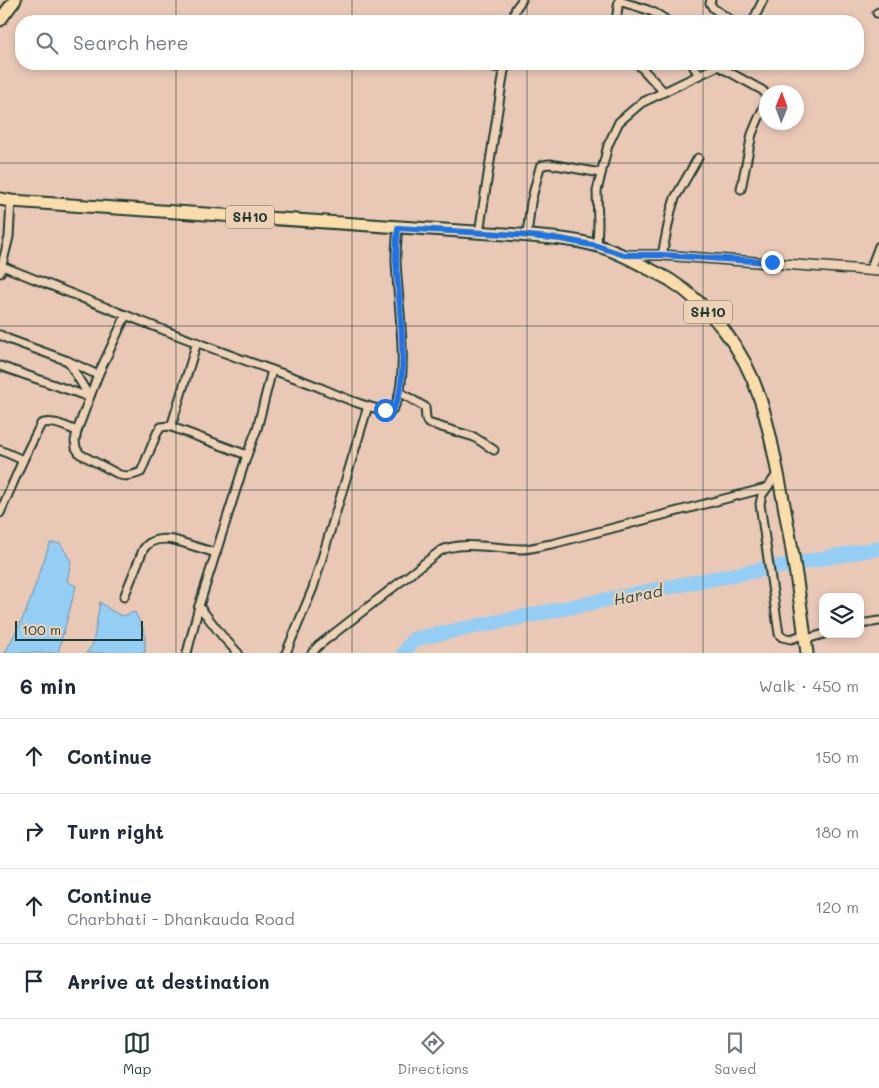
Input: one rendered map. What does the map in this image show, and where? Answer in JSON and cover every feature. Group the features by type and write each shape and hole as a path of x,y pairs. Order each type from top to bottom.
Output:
{"main road":[{"path":"0,20 11,2"},
{"name":"SH10","path":"5,200 561,239 597,246 624,255 670,280 699,302 725,333 743,360 759,395 784,504 808,653"}],"street":[{"path":"514,15 522,0"},
{"path":"617,15 620,0 658,15"},
{"path":"711,0 710,3 713,8 723,15"},
{"path":"756,15 763,0"},
{"path":"479,232 504,70"},
{"path":"644,70 664,92"},
{"path":"696,70 699,75"},
{"path":"597,246 597,191 608,145 619,122 641,103 708,70"},
{"path":"727,70 759,88"},
{"path":"741,189 752,134 759,118"},
{"path":"662,255 671,211 698,158"},
{"path":"523,235 540,167 550,164 601,173"},
{"path":"5,200 8,237 1,270 368,406 391,411 395,407 401,393 403,364 396,259 398,228"},
{"path":"624,255 662,255 875,270 879,246"},
{"path":"126,315 89,397 77,431 75,441 76,448 80,454 120,475 133,476 141,472 156,432 161,427 172,427 247,456"},
{"path":"0,335 68,361 98,376"},
{"path":"172,427 196,342"},
{"path":"68,361 89,397"},
{"path":"0,366 89,397"},
{"path":"187,653 199,606 257,429 272,370"},
{"path":"401,393 425,407 428,423 474,437 494,450"},
{"path":"286,653 313,588 368,406"},
{"path":"0,512 41,424 46,422 77,431"},
{"path":"0,450 23,460"},
{"path":"778,473 766,488 760,504 779,634 782,637 791,638 805,632 819,633"},
{"path":"312,653 318,646 446,548 474,546 524,549 552,544 766,488"},
{"path":"124,597 142,550 152,542 168,539 174,540 216,553"},
{"path":"199,606 238,653"},
{"path":"864,623 879,621"}],"water":[{"path":"50,543 60,543 71,561 67,581 76,586 58,653 5,653 26,612"},
{"path":"100,602 122,616 135,612 145,633 145,653 86,653 93,644"}],"waterway":[{"name":"Harad","path":"404,653 414,639 674,586 879,548"}],"route":[{"path":"385,410 391,411 395,407 401,393 403,364 396,259 398,228 561,239 597,246 624,255 662,255 772,262"}]}
